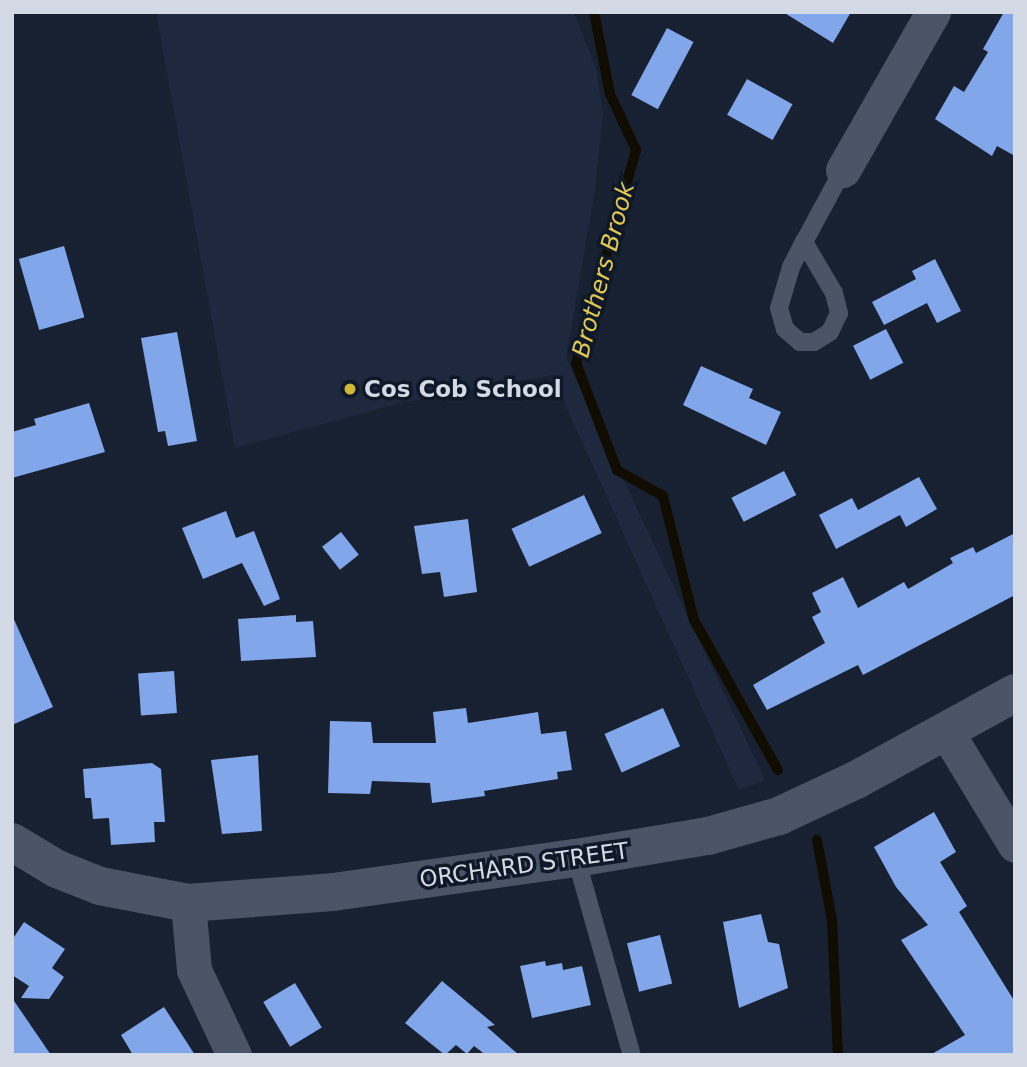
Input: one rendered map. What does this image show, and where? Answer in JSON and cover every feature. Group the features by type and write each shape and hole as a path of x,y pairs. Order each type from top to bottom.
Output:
{"street":[{"path":"842,170 933,12"},
{"name":"ORCHARD STREET","path":"12,842 57,869 100,886 188,903 333,892 576,858 708,836 779,816 1015,693"},
{"path":"946,731 1015,845"},
{"path":"188,903 194,970 234,1055"}],"lane":[{"path":"804,242 834,293 839,313 830,332 814,342 800,342 785,329 779,308 804,242 842,170"},
{"path":"576,858 631,1054"}],"shaded area":[{"name":"Cos Cob School","path":"156,12 574,12 596,69 603,113 595,189 566,358 765,780 739,790 552,375 401,403 235,448"}],"building":[{"path":"783,12 851,12 833,43"},
{"path":"1004,12 1015,12 1015,156 997,146 992,156 935,119 954,86 964,92 988,52 983,49"},
{"path":"667,28 693,42 658,109 631,95"},
{"path":"747,79 792,104 773,140 727,115"},
{"path":"64,246 84,317 39,330 19,259"},
{"path":"935,259 961,311 937,323 927,303 884,325 872,302 916,279 912,271"},
{"path":"886,329 903,363 870,380 853,346"},
{"path":"177,332 197,441 168,446 165,431 158,432 141,338"},
{"path":"701,366 753,389 749,398 781,412 766,445 683,405"},
{"path":"89,403 105,452 12,478 12,432 36,425 34,419"},
{"path":"784,471 796,495 744,522 731,498"},
{"path":"919,477 937,509 906,527 900,515 836,549 819,515 852,498 858,510"},
{"path":"584,495 602,533 529,567 511,529"},
{"path":"226,511 236,538 254,531 280,599 264,606 242,563 203,579 182,528"},
{"path":"468,519 477,592 444,597 440,572 422,574 414,526"},
{"path":"341,532 359,555 340,570 322,547"},
{"path":"1015,533 1015,595 863,675 858,665 767,710 753,685 825,643 812,617 821,612 812,593 843,577 858,608 904,582 908,589 953,563 950,558 973,547 976,553"},
{"path":"12,615 53,707 12,725"},
{"path":"296,615 296,622 313,621 316,657 241,661 238,619"},
{"path":"174,671 177,713 141,715 138,674"},
{"path":"466,708 468,723 538,712 541,734 566,731 572,770 557,772 558,779 484,791 485,796 432,803 430,783 372,781 370,794 328,793 330,721 371,722 373,743 436,743 433,712"},
{"path":"663,708 680,746 622,772 605,734"},
{"path":"258,755 262,831 222,834 211,760"},
{"path":"152,763 161,769 165,822 154,822 155,842 111,845 109,818 93,819 91,798 85,798 83,769"},
{"path":"934,812 956,852 940,862 967,906 959,912 1015,1002 1015,1055 930,1055 965,1035 901,940 928,925 896,887 874,847"},
{"path":"761,914 768,942 779,944 788,988 739,1008 723,922"},
{"path":"24,922 65,949 52,968 64,977 49,999 21,998 29,986 12,975 12,940"},
{"path":"660,935 672,984 639,992 627,943"},
{"path":"545,961 546,966 562,963 563,970 582,966 591,1005 532,1018 520,966"},
{"path":"442,981 495,1025 487,1027 519,1055 486,1055 474,1046 467,1054 456,1045 445,1055 405,1023"},
{"path":"295,983 322,1028 290,1047 263,1002"},
{"path":"12,998 51,1055 12,1055"},
{"path":"164,1007 195,1055 133,1055 121,1035"}],"waterway":[{"name":"Brothers Brook","path":"594,12 610,94 636,150 576,363 617,470 663,496 694,620 778,770"},
{"name":"Brothers Brook","path":"817,840 832,920 838,1055"}],"place":[{"name":"Cos Cob School","path":"350,389"}]}
